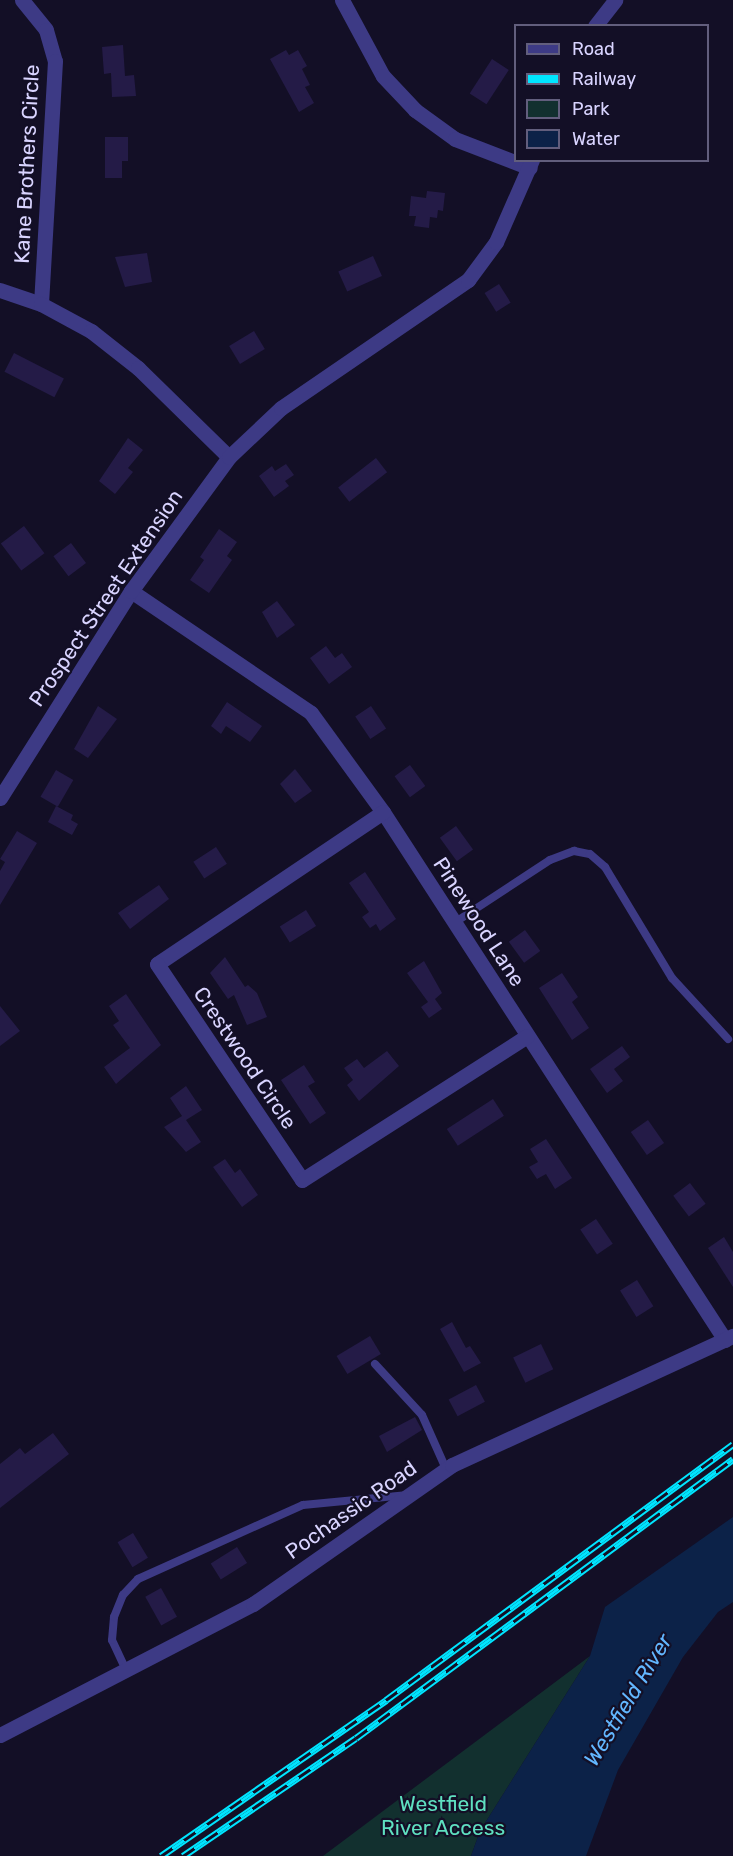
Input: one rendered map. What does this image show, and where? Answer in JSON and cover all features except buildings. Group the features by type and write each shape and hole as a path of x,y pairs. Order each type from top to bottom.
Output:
{"street":[{"name":"Kane Brothers Circle","path":"22,0 46,30 55,61 41,304"},
{"path":"342,0 383,76 415,110 455,139 514,158"},
{"path":"597,24 615,0"},
{"name":"Prospect Street Extension","path":"0,798 131,591 229,457 294,398 452,294 468,280 496,242 531,164"},
{"name":"Kane Brothers Circle","path":"0,291 67,315 115,349 229,457"},
{"name":"Pinewood Lane","path":"131,591 311,713 383,812 527,1036 729,1338"},
{"name":"Crestwood Circle","path":"383,812 157,964 302,1180 527,1036"},
{"name":"Pochassic Road","path":"0,1735 253,1604 446,1470 729,1338"}],"lane":[{"path":"454,923 550,860 574,851 591,854 605,867 672,978 728,1039"},
{"path":"375,1364 417,1407 446,1470"},
{"path":"126,1670 112,1640 114,1617 123,1595 138,1579 303,1505 382,1495 409,1495"}],"green space":[{"name":"Westfield River Access","path":"590,1656 480,1831 471,1856 323,1856"}],"water":[{"name":"Westfield River","path":"733,1517 733,1602 718,1612 683,1657 618,1770 586,1856 471,1856 480,1831 590,1656 605,1607"}],"railway":[{"path":"161,1856 386,1700 733,1444"},
{"path":"183,1856 356,1738 733,1459"}]}
